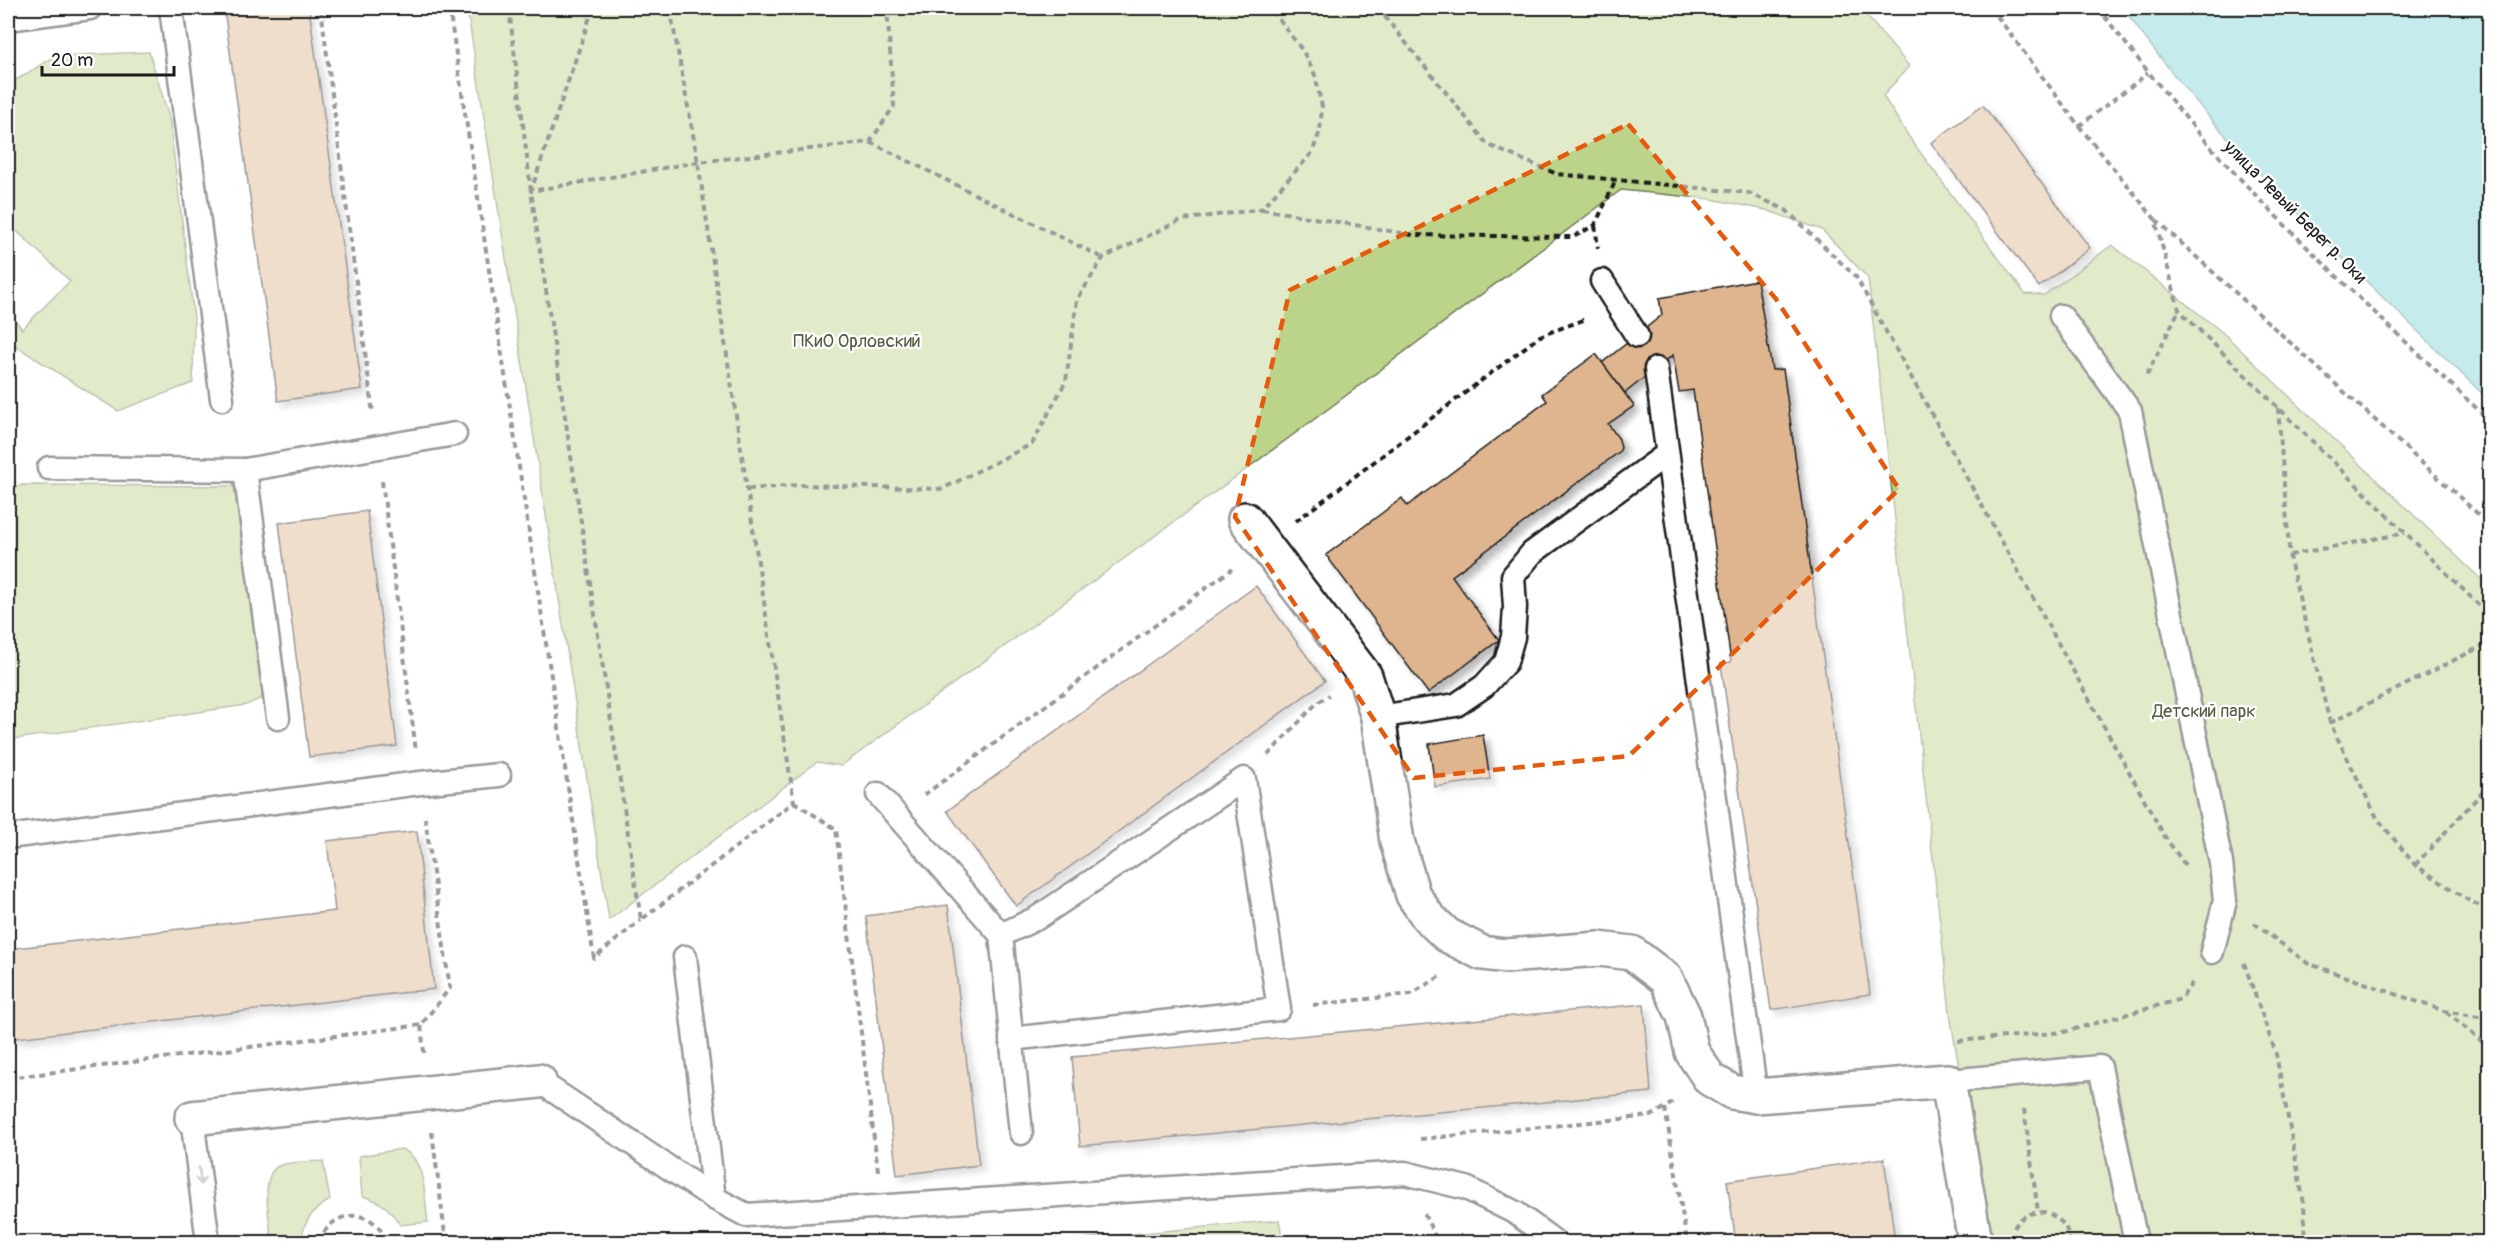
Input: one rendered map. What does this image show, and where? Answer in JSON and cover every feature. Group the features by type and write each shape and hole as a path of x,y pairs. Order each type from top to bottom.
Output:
{"street":[{"path":"1245,519 1365,676 1378,717 1397,841 1413,895 1428,917 1447,935 1482,953 1506,956 1599,949 1632,954 1666,979 1684,1016 1692,1052 1710,1078 1732,1092 1756,1096 1948,1081 1975,1242"},
{"path":"192,1118 539,1081"}],"lane":[{"path":"8,19 90,8"},
{"path":"171,8 222,399"},
{"path":"1602,281 1637,336"},
{"path":"2061,316 2130,411 2221,862 2225,901 2212,952"},
{"path":"1656,369 1756,1096"},
{"path":"49,468 245,470 455,434"},
{"path":"1378,717 1456,705 1484,686 1506,662 1509,654 1513,637 1515,607 1513,576 1532,553 1667,454"},
{"path":"245,470 278,718"},
{"path":"8,837 420,783 499,775"},
{"path":"1001,935 1036,918 1244,779 1279,1009 1011,1039"},
{"path":"878,794 1001,935 1021,1132"},
{"path":"685,957 714,1198"},
{"path":"1948,1081 2100,1067 2136,1242"},
{"path":"539,1081 714,1198 746,1215 1405,1173 1467,1188 1516,1213 1555,1242"},
{"path":"192,1118 208,1242"}],"path":[{"path":"321,8 420,783 450,988 421,1025 446,1240 410,1242"},
{"path":"449,8 594,958 794,802"},
{"path":"509,8 531,191 641,920"},
{"path":"531,191 593,8"},
{"path":"670,8 698,162 794,802 836,829"},
{"path":"870,142 894,106 887,8"},
{"path":"1261,209 1312,153 1320,131 1322,107 1315,75 1303,51 1270,8"},
{"path":"1372,8 1379,9 1488,145 1557,174 1749,193 1786,210 1856,277 2165,837 2197,880 2307,963 2444,1011 2490,1019"},
{"path":"1991,8 2079,126 2155,219 2490,525"},
{"name":"улица Левый Берег р. Оки","path":"2098,8 2148,73 2220,156 2301,241 2490,421"},
{"path":"2079,126 2148,73"},
{"path":"531,191 698,162 870,142 1103,258"},
{"path":"748,489 800,486 942,489 1032,444 1066,381 1077,300 1103,258 1181,220 1261,209 1413,235 1573,237 1595,225 1616,180"},
{"path":"2155,219 2179,310 2490,616"},
{"path":"2130,411 2179,310"},
{"path":"2278,408 2290,555 2330,723 2376,818 2415,864 2468,900 2490,911"},
{"path":"2290,555 2405,533"},
{"path":"2330,723 2490,642"},
{"path":"1244,779 1316,704"},
{"path":"2415,864 2490,784"},
{"path":"2243,960 2276,1054 2304,1204 2306,1242"},
{"path":"1279,1009 1411,994"},
{"path":"2064,1032 2181,999"},
{"path":"2444,1011 2490,1048"},
{"path":"8,1077 421,1025"},
{"path":"2019,1075 2038,1212"},
{"path":"1665,1108 1687,1242"},
{"path":"1414,1139 1602,1122"},
{"path":"2012,1238 2019,1221 2026,1215 2038,1212 2054,1215 2062,1221 2067,1229 2069,1242"},
{"path":"319,1242 322,1233 330,1224 349,1216 361,1216 372,1221 381,1230 386,1242"}],"highlighted area":[{"path":"1628,124 1776,299 1899,489 1629,756 1414,778 1235,517 1290,290"}],"green space":[{"path":"467,8 1860,8 1909,66 1883,96 1909,137 2025,294 2044,295 2112,245 2222,332 2489,587 2489,1242 1989,1242 1951,1021 1868,278 1822,230 1766,210 1711,199 1621,190 1316,418 841,766 817,762 609,920"},
{"path":"149,52 169,117 194,318 193,383 118,411 8,341 8,311 22,329 70,281 8,223 8,85 55,56"},
{"path":"22,485 234,486 264,697 246,705 8,740 8,488"},
{"path":"402,1149 410,1154 420,1170 428,1222 400,1225 384,1206 362,1196 359,1156"},
{"path":"323,1161 330,1200 310,1216 301,1239 272,1242 267,1199 269,1177 281,1165"},
{"path":"1279,1220 1283,1242 1049,1242"}],"water":[{"path":"2123,8 2489,8 2489,400 2344,260 2251,163 2163,62"}],"building":[{"path":"224,8 309,8 362,389 278,401"},
{"path":"1983,105 2090,248 2039,287 1931,143"},
{"path":"1757,280 1772,370 1783,369 1870,994 1771,1010 1721,664 1731,662 1693,390 1679,392 1673,355 1625,393 1602,363 1662,315 1659,298"},
{"path":"1596,354 1634,406 1608,424 1619,439 1621,448 1619,452 1452,576 1499,640 1428,693 1326,555 1402,498 1407,506 1547,401 1542,394"},
{"path":"367,511 397,746 309,757 279,523"},
{"path":"1256,586 1325,681 1016,906 947,811"},
{"path":"1483,735 1490,779 1435,787 1429,744"},
{"path":"417,831 434,989 8,1039 8,949 335,911 327,841"},
{"path":"948,905 979,1165 897,1175 866,916"},
{"path":"1644,1004 1651,1092 1080,1146 1072,1057"},
{"path":"1884,1158 1895,1242 1818,1242 1817,1239 1792,1242 1736,1242 1727,1181"}],"park label":[{"name":"ПКиО Орловский","path":"857,341"},
{"name":"Детский парк","path":"2204,711"}]}
